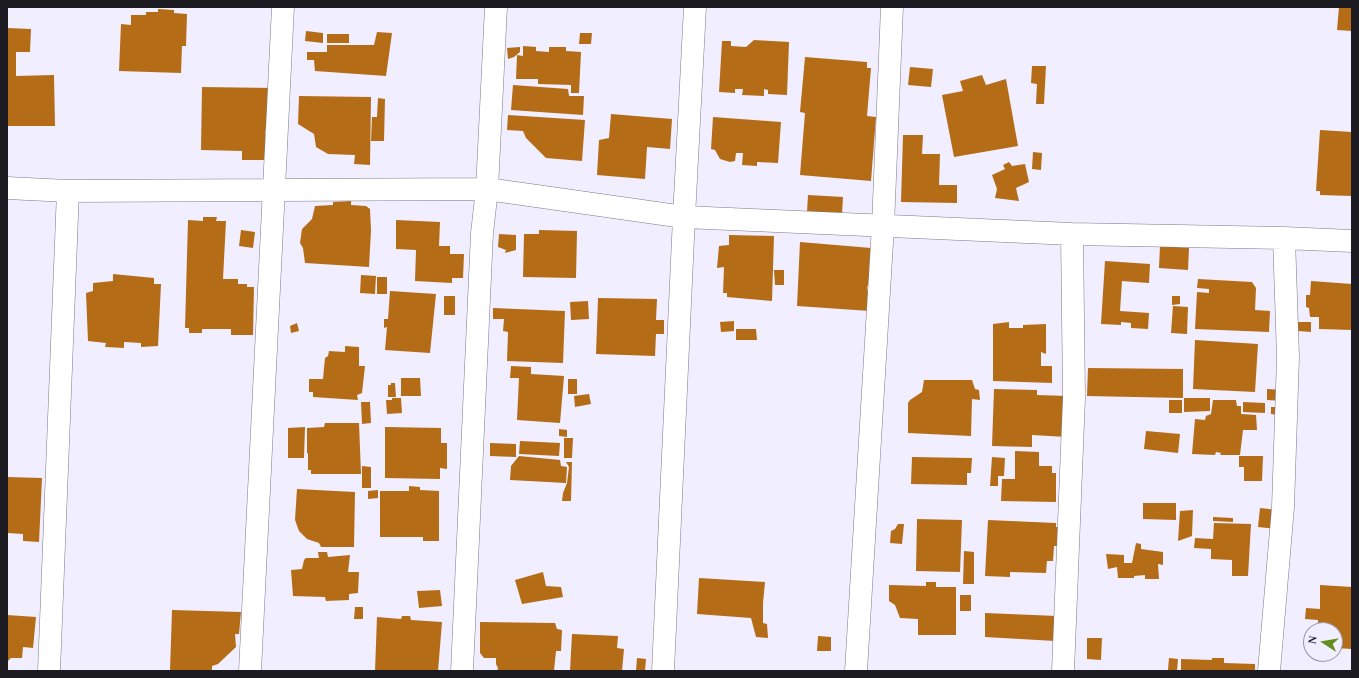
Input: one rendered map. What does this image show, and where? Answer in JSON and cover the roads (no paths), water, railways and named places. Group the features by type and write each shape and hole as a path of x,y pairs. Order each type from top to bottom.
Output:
{"street":[{"path":"250,671 283,7"},
{"path":"462,671 482,233 487,189 496,7"},
{"path":"663,671 695,7"},
{"path":"856,671 883,226 892,7"},
{"path":"7,188 68,191 487,189 684,217 1072,234 1284,238 1352,241"},
{"path":"48,671 68,191"},
{"path":"1062,671 1074,398 1072,234"},
{"path":"1269,671 1283,507 1288,357 1284,238"}]}
